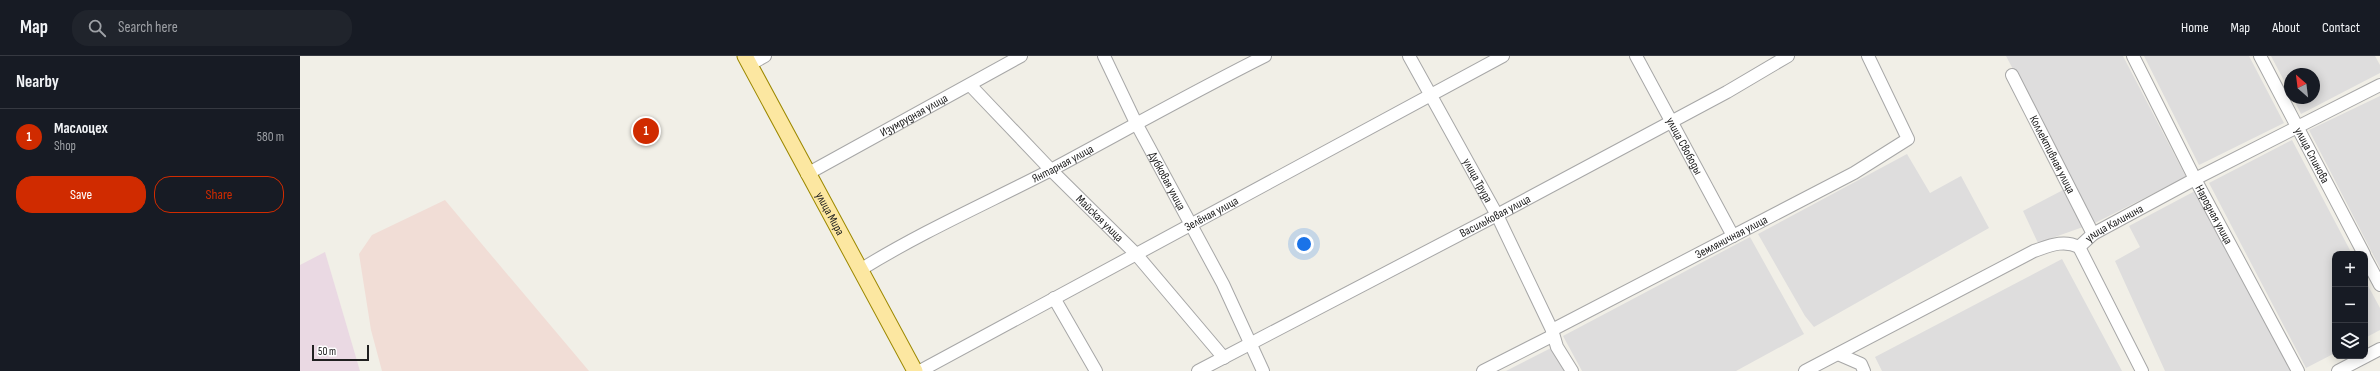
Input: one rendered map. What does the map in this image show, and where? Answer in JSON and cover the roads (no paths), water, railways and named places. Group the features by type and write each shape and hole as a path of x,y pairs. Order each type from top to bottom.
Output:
{"main road":[{"name":"улица Мира","path":"747,60 807,174 915,371"}],"street":[{"path":"747,60 766,56"},
{"name":"Изумрудная улица","path":"807,174 1021,56"},
{"name":"Дубковая улица","path":"1104,56 1136,123 1222,284 1263,371"},
{"name":"Янтарная улица","path":"860,270 892,250 1050,170 1136,123 1266,56"},
{"name":"улица Труда","path":"1409,56 1497,215 1552,333 1572,371"},
{"name":"Зелёная улица","path":"920,371 1503,56"},
{"name":"улица Свободы","path":"1636,56 1733,236"},
{"name":"Васильковая улица","path":"1198,371 1497,215 1670,121 1727,92 1788,56"},
{"name":"Земляничная улица","path":"1483,371 1733,236 1854,173 1908,139 1868,56"},
{"name":"Народная улица","path":"2133,56 2196,179 2298,371"},
{"name":"улица Спинова","path":"2260,56 2362,251"},
{"name":"Коллективная улица","path":"2012,75 2093,234"},
{"name":"Майская улица","path":"970,85 1050,170 1136,254 1224,358"},
{"name":"улица Калинина","path":"1804,371 2034,252 2055,244 2071,243 2079,247 2093,234 2196,179 2380,85"},
{"path":"2079,247 2142,371"},
{"path":"2368,263 2380,285"},
{"path":"1054,298 1096,371"},
{"path":"2338,371 2380,349"},
{"path":"1838,354 1861,364 1864,371"}],"place":[{"name":"Маслоцех","path":"646,131"}]}
